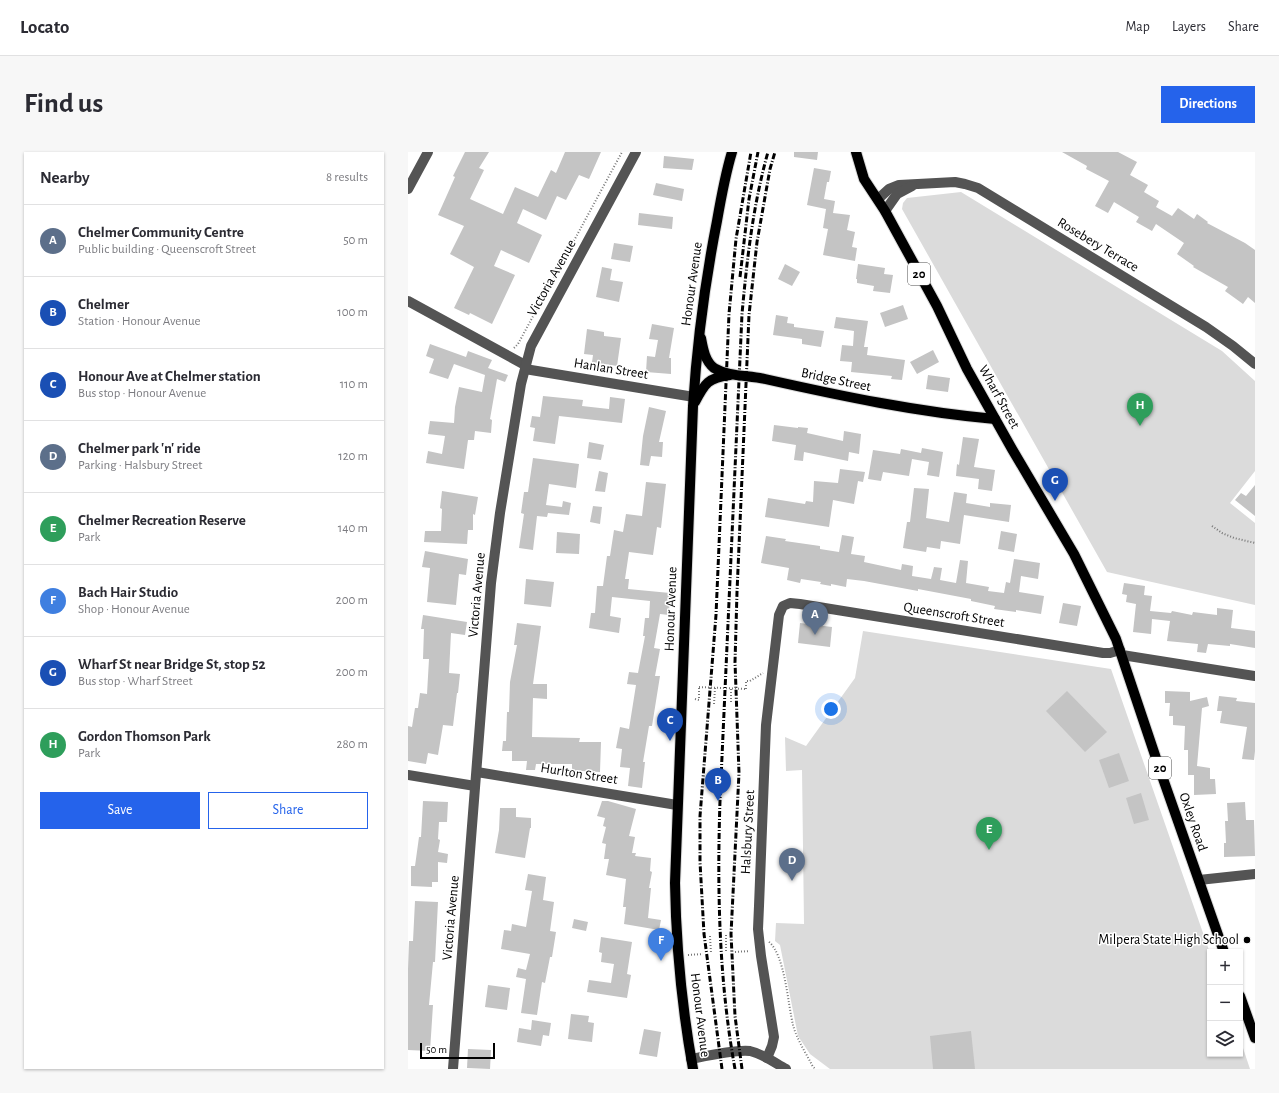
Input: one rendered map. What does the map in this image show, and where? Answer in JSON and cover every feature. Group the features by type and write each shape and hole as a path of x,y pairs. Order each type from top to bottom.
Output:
{"main road":[{"name":"Honour Avenue","path":"693,1069 686,1023 675,908 677,804 694,401 699,330 713,239 726,173 732,152"},
{"name":"Wharf Street","path":"856,152 864,179 885,211 937,306 967,369 1027,476 1074,554 1108,620 1121,652"},
{"name":"Bridge Street","path":"699,330 705,355 709,363 718,370 900,407 995,419"},
{"path":"694,401 708,381 732,374"},
{"name":"Oxley Road","path":"1121,652 1223,949"},
{"path":"1243,1004 1255,1038"}],"street":[{"path":"408,189 428,152"},
{"name":"Victoria Avenue","path":"453,1069 495,548 525,367 531,346 636,152"},
{"name":"Rosebery Terrace","path":"878,199 894,186 900,185 955,182 978,188 1206,327 1255,364"},
{"name":"Rosebery Terrace","path":"885,211 897,194 916,185"},
{"name":"Hanlan Street","path":"408,302 525,367 694,401"},
{"name":"Queenscroft Street","path":"783,606 790,603 800,604 1103,653 1121,652 1255,676"},
{"name":"Halsbury Street","path":"767,1058 774,1036 760,942 759,906 766,725 779,615 783,606"},
{"name":"Hurlton Street","path":"477,772 677,804"},
{"path":"408,775 476,786"},
{"path":"1199,880 1255,874"},
{"path":"691,1058 746,1051 756,1053 786,1069"}],"path":[{"path":"515,351 514,348 518,344 622,152"},
{"path":"1212,526 1222,533 1234,538 1255,543"},
{"path":"694,699 699,700 699,687 746,689 746,681 750,681 764,673"},
{"path":"714,704 715,688"},
{"path":"731,689 731,704"},
{"path":"726,935 726,952"},
{"path":"710,936 711,953"},
{"path":"760,942 769,942 775,948 783,972 793,1026 798,1039 813,1067 816,1069"},
{"path":"735,952 748,951"},
{"path":"693,954 703,954"}],"shaded area":[{"path":"961,192 1222,351 1255,381 1255,471 1230,503 1255,523 1255,605 1107,572 902,209 903,203 907,198"},
{"path":"863,631 1111,669 1209,949 1207,949 1207,1057 1243,1057 1243,1048 1250,1069 830,1069 810,1054 798,1036 780,945 775,941 776,923 804,924 802,770 786,771 785,737 806,746 855,678"}],"building":[{"path":"465,152 489,152 479,168 484,170 470,199 503,214 515,187 538,197 551,170 556,173 565,152 601,152 589,179 579,175 566,200 557,196 546,220 523,209 517,223 542,235 529,263 501,250 494,266 515,275 492,324 470,313 469,315 454,308 474,267 450,254 464,226 438,215 455,177 453,176"},
{"path":"794,152 818,152 817,160 794,157"},
{"path":"1062,152 1118,152 1137,162 1130,175 1148,185 1144,192 1159,201 1156,207 1172,216 1178,208 1194,219 1197,214 1208,222 1207,223 1255,250 1255,303 1248,297 1243,304 1225,291 1228,287 1193,267 1194,266 1177,254 1184,243 1156,224 1152,231 1136,222 1139,217 1114,202 1108,213 1095,206 1109,181 1086,169 1087,166"},
{"path":"664,156 694,159 692,170 663,168"},
{"path":"814,168 831,171 829,182 827,182 824,199 835,201 833,213 850,215 847,230 855,232 852,247 857,248 855,261 823,255 828,229 823,228 826,209 807,205"},
{"path":"656,183 684,189 682,201 653,195"},
{"path":"639,213 673,217 672,229 638,225"},
{"path":"614,243 633,246 630,262 611,259"},
{"path":"785,264 800,272 792,286 778,279"},
{"path":"858,264 885,268 884,274 893,275 890,293 873,291 874,286 857,283 856,279"},
{"path":"602,267 612,269 610,280 623,282 619,302 596,297"},
{"path":"903,305 908,319 885,327 880,313"},
{"path":"776,315 788,317 787,323 794,324 794,327 824,331 821,347 802,344 802,339 773,335"},
{"path":"836,317 868,321 864,347 868,347 867,355 905,360 902,380 891,379 892,376 851,372 852,362 840,361 842,345 853,346 854,331 834,328"},
{"path":"652,324 674,328 669,358 671,358 671,374 646,372 647,356 655,357 658,340 649,339"},
{"path":"587,329 604,332 604,336 621,338 617,366 592,362 593,355 584,354"},
{"path":"430,344 466,357 468,351 492,360 488,368 508,375 505,382 497,379 490,419 492,420 491,433 475,431 474,440 468,440 464,469 426,463 428,451 442,454 445,436 428,434 430,421 454,423 455,407 459,387 482,392 485,375 454,364 448,379 429,373 434,359 426,356"},
{"path":"933,350 939,362 917,374 910,362"},
{"path":"928,375 950,378 948,392 926,389"},
{"path":"543,396 583,400 582,406 609,409 610,397 625,399 622,423 559,416 555,444 533,441 535,428 530,427 532,416 540,417"},
{"path":"649,407 666,411 659,442 663,442 662,457 651,456 649,466 640,465 643,436"},
{"path":"774,425 808,428 807,433 843,441 844,431 861,434 859,454 849,452 848,461 804,452 803,461 794,460 796,445 772,441"},
{"path":"963,437 979,439 974,467 995,470 992,491 978,489 979,479 956,476"},
{"path":"589,442 604,445 601,460 587,458"},
{"path":"922,448 943,452 939,477 927,475 929,462 912,459 909,476 883,472 881,481 868,479 873,450 900,454 901,449 921,453"},
{"path":"533,458 579,464 576,488 549,484 546,505 562,507 563,501 571,503 569,515 548,513 547,517 537,516 533,550 519,548 524,514 521,513 524,492 528,492"},
{"path":"840,469 865,472 863,482 858,481 854,504 833,500 829,527 765,517 768,498 805,504 806,501 813,502 814,481 838,483"},
{"path":"599,471 608,473 605,492 595,491"},
{"path":"646,482 666,484 661,528 657,527 653,555 629,552 625,579 629,579 628,589 670,593 669,615 660,614 654,648 660,649 655,676 660,676 652,726 649,726 643,762 645,762 642,788 628,786 630,768 620,767 622,749 616,748 620,727 629,729 636,685 627,684 629,672 638,673 645,636 643,636 645,618 649,618 650,601 612,597 610,616 621,618 619,633 589,628 591,613 595,613 597,586 603,586 607,556 610,556 614,530 623,532 626,514 642,516"},
{"path":"1255,485 1255,516 1235,500 1241,493 1246,496"},
{"path":"914,488 929,489 926,518 949,522 954,492 967,494 966,503 990,507 990,503 1011,505 1009,522 964,515 960,544 941,541 940,549 927,547 926,552 903,548 907,522 910,522"},
{"path":"442,491 478,497 475,515 473,514 473,530 468,530 467,544 424,542 425,531 441,531 442,509 440,508"},
{"path":"593,506 602,507 600,524 590,522"},
{"path":"1001,531 1017,534 1014,552 998,549"},
{"path":"557,532 580,534 579,554 556,553"},
{"path":"842,535 854,537 851,554 865,556 864,562 901,570 902,564 913,566 912,576 931,579 934,567 942,568 940,580 956,583 960,560 968,561 966,583 989,587 988,591 1004,593 1006,582 1010,583 1014,559 1040,563 1038,579 1021,576 1019,592 1044,596 1041,614 1016,610 1016,612 994,609 995,606 971,601 971,599 864,581 847,579 846,587 831,584 831,586 820,584 821,582 801,579 800,583 787,580 789,568 761,563 766,536 786,539 785,541 820,546 820,549 839,552"},
{"path":"425,551 468,559 466,575 459,574 456,605 427,602 430,568 422,567"},
{"path":"526,579 554,582 551,607 524,604"},
{"path":"1124,583 1145,586 1144,595 1152,596 1150,611 1171,613 1172,611 1192,615 1193,612 1217,615 1217,608 1233,610 1231,628 1255,631 1255,648 1230,644 1230,646 1208,644 1206,653 1197,652 1198,644 1167,641 1170,621 1152,619 1151,634 1133,632 1136,604 1126,602 1127,595 1122,594"},
{"path":"1063,603 1081,606 1077,626 1059,623"},
{"path":"423,615 467,622 465,635 451,633 449,673 460,674 453,726 443,725 438,755 428,753 426,764 408,761 408,726 412,727 415,708 418,708 420,693 427,694 429,659 423,659 424,629 421,629"},
{"path":"517,623 541,626 533,684 547,684 547,699 533,698 532,737 580,738 579,742 601,742 600,772 582,771 582,778 572,778 572,764 536,764 535,770 526,770 527,761 512,761 512,751 502,751 503,741 506,741 510,682 517,645 514,645"},
{"path":"800,623 832,627 830,647 798,643"},
{"path":"1067,691 1107,732 1085,752 1046,711"},
{"path":"1165,691 1190,692 1190,701 1207,697 1209,706 1202,708 1197,766 1210,768 1210,779 1215,779 1216,794 1194,795 1194,775 1188,775 1188,750 1184,750 1185,726 1173,725 1173,716 1169,716 1170,703 1165,703"},
{"path":"1219,696 1237,698 1236,701 1255,703 1254,760 1242,759 1247,727 1220,723 1222,711 1217,711"},
{"path":"1119,753 1129,781 1109,788 1099,760"},
{"path":"1141,793 1149,820 1134,824 1126,798"},
{"path":"423,801 448,802 447,822 439,822 438,839 440,840 438,852 448,854 447,863 438,862 438,882 432,882 432,887 411,886 411,866 415,866 419,837 421,837"},
{"path":"602,801 608,801 636,809 629,836 635,837 632,853 636,853 635,856 651,858 650,871 652,872 649,888 651,888 648,918 661,920 659,930 624,924 626,907 623,907 626,879 606,875 609,859 604,859 606,844 602,843 606,827 603,826 605,818 597,816"},
{"path":"1245,802 1246,820 1254,820 1255,856 1224,857 1224,843 1226,843 1225,821 1228,821 1227,803"},
{"path":"500,808 516,808 516,817 531,818 531,828 525,858 495,853 499,830"},
{"path":"528,874 546,877 543,900 554,902 550,931 556,932 552,957 550,957 545,983 542,982 537,1015 521,1013 526,979 516,977 518,968 526,970 530,954 501,949 504,930 511,931 512,924 526,927 532,891 525,890"},
{"path":"415,901 438,902 435,962 433,962 429,1005 433,1005 430,1051 408,1050 409,941 413,941"},
{"path":"574,919 588,922 586,931 572,928"},
{"path":"601,937 632,942 627,974 631,975 627,998 587,992 589,980 611,983 614,964 601,962 602,953 599,952"},
{"path":"488,985 510,988 507,1010 485,1007"},
{"path":"571,1014 589,1016 588,1022 594,1023 592,1042 568,1039"},
{"path":"532,1020 551,1023 549,1036 543,1035 541,1046 517,1042 519,1028 531,1030"},
{"path":"644,1029 661,1032 657,1057 639,1054"},
{"path":"971,1031 975,1069 933,1069 930,1036"},
{"path":"468,1049 491,1050 490,1069 467,1068"}],"railway":[{"path":"722,1069 704,934 700,862 700,816 716,615 729,314 736,239 751,152"},
{"path":"740,277 749,199 758,152"},
{"path":"735,1069 725,1003 720,936 720,801 742,314 751,232 758,192 768,152"},
{"path":"742,1069 735,1016 731,934 739,773 735,662 737,592 749,315 757,242 770,169 775,152"}],"place":[{"name":"Gordon Thomson Park","path":"1140,426"},
{"name":"Wharf St near Bridge St, stop 52","path":"1055,501"},
{"name":"Chelmer Community Centre","path":"815,635"},
{"name":"Honour Ave at Chelmer station","path":"670,741"},
{"name":"Chelmer","path":"718,801"},
{"name":"Chelmer Recreation Reserve","path":"989,850"},
{"name":"Chelmer park 'n' ride","path":"792,881"},
{"name":"Milpera State High School","path":"1247,940"},
{"name":"Bach Hair Studio","path":"661,961"}]}
